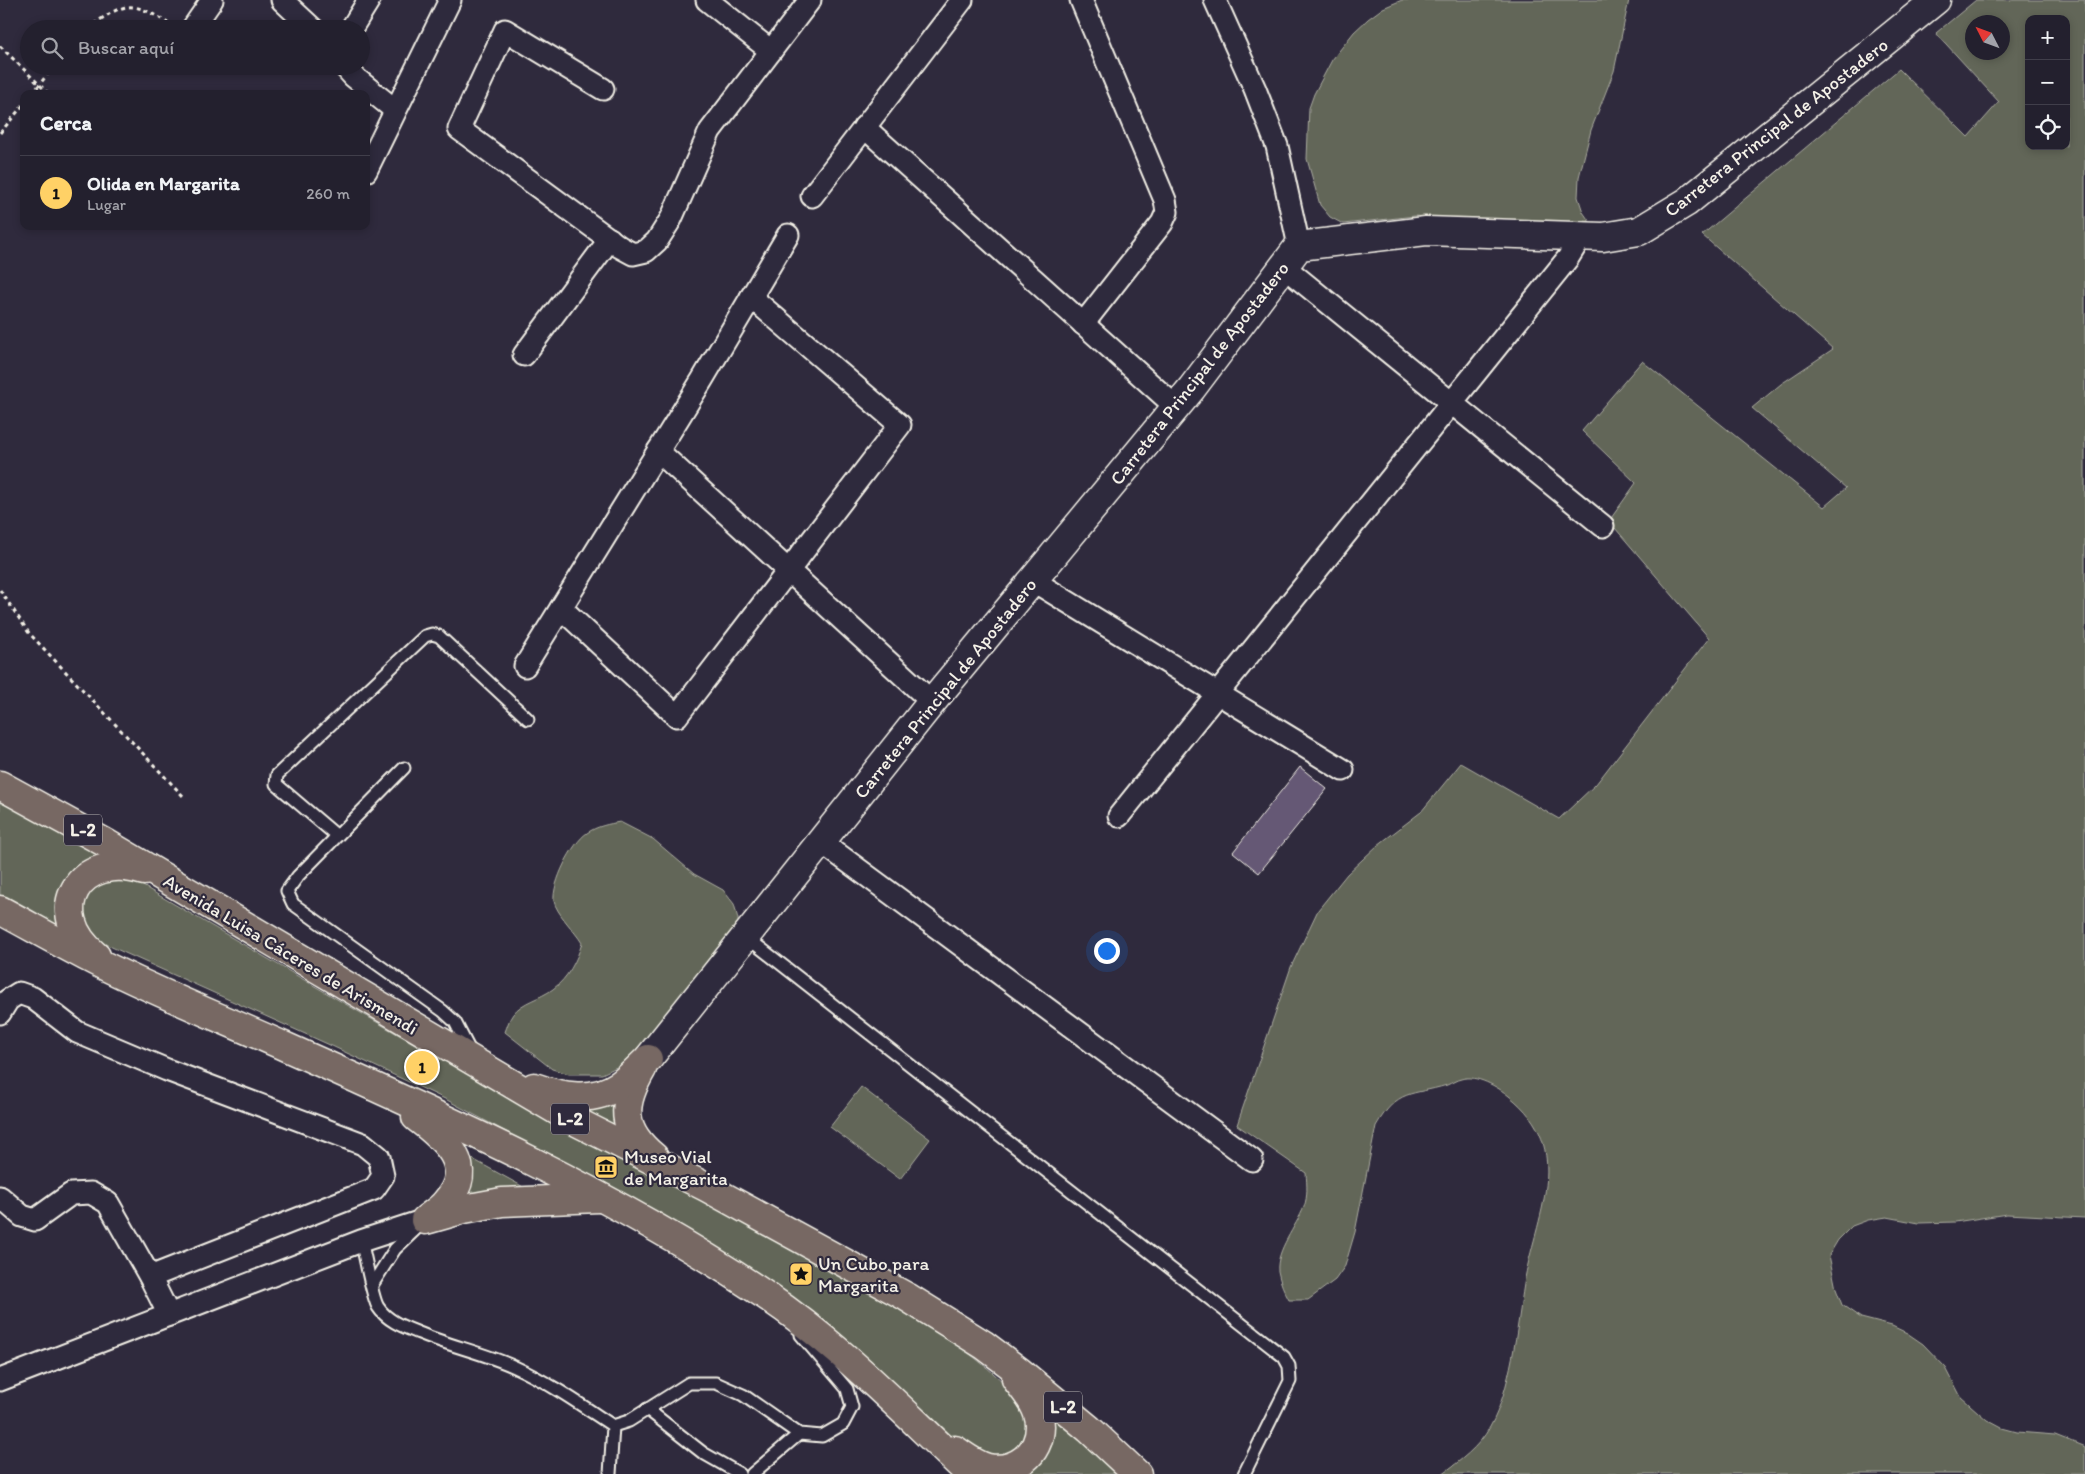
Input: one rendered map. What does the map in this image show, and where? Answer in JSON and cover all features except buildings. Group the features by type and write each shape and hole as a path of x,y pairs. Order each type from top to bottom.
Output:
{"main road":[{"name":"Avenida Luisa Cáceres de Arismendi","path":"0,784 164,878 573,1120 788,1231 907,1297 984,1346 1020,1372 1089,1429 1137,1474"},
{"path":"113,969 81,941 73,928 70,912 72,896 90,874 104,868 122,866 164,878"},
{"path":"0,910 113,969 474,1133 677,1238 767,1296 803,1322 842,1355 970,1474"},
{"path":"481,1067 544,1091 567,1096 588,1097 606,1092 620,1085 648,1059"},
{"path":"648,1059 632,1087 626,1107 628,1125 645,1149 672,1171"},
{"path":"378,1089 432,1130 452,1150 458,1166 456,1188 446,1203 425,1220"},
{"path":"425,1220 464,1209 502,1202 601,1198"},
{"path":"914,1422 965,1457 987,1468 1004,1469 1020,1463 1032,1453 1038,1441 1040,1425 1036,1410 1022,1387 984,1346"}],"street":[{"path":"198,20 212,0"},
{"path":"282,0 303,20"},
{"path":"357,20 369,0"},
{"path":"370,163 450,0"},
{"path":"707,0 771,51"},
{"path":"603,89 505,30 459,129 633,254 646,251 657,241 672,219 710,131 810,0"},
{"path":"812,196 962,0"},
{"path":"1081,0 1165,200 1167,212 1162,223 1083,324"},
{"path":"1215,0 1255,89 1277,146 1291,256 1451,403 1603,526"},
{"name":"Carretera Principal de Apostadero","path":"648,1059 932,702 1176,407 1291,256 1426,231 1603,237 1639,231 1687,202 1936,0"},
{"path":"351,75 370,90"},
{"path":"370,90 395,110"},
{"path":"864,127 1176,407"},
{"path":"525,666 658,451 788,235"},
{"path":"1119,816 1568,258 1581,237"},
{"path":"524,355 610,239"},
{"path":"561,608 677,716 900,425 751,297"},
{"path":"658,451 932,702"},
{"path":"1032,580 1343,770"},
{"path":"820,841 1252,1160"},
{"path":"0,1013 8,1000 19,993 26,995 33,998 77,1032 167,1070 363,1144 379,1157 383,1176 374,1189 150,1277"},
{"path":"0,1197 22,1216 35,1220 71,1194 91,1193 108,1204 150,1277 169,1316"},
{"path":"0,1380 361,1241 425,1220"}],"lane":[{"path":"337,836 276,784 277,776 425,636 432,634 439,636 528,719"},
{"path":"404,768 298,876 287,891 292,904 443,1011 454,1022 481,1067"},
{"path":"745,936 1284,1357 1289,1366 1290,1381 1244,1474"},
{"path":"372,1285 395,1248 425,1220"},
{"path":"361,1241 376,1306 384,1315 394,1322 434,1339 515,1367 546,1382 613,1426"},
{"path":"613,1426 629,1421 689,1383 716,1383 743,1395 799,1434 822,1436 843,1424 852,1407 847,1389 767,1296"},
{"path":"647,1409 704,1453 740,1474"},
{"path":"610,1474 613,1426"},
{"path":"752,1474 799,1434"}],"path":[{"path":"99,20 114,8 129,4 148,8 165,20"},
{"path":"0,46 20,65"},
{"path":"31,75 45,90"},
{"path":"35,90 47,75"},
{"path":"0,133 20,109"},
{"path":"0,590 29,633 185,798"}],"green space":[{"path":"1402,0 1629,0 1614,71 1591,130 1579,177 1578,197 1583,212 1592,225 1531,227 1415,216 1343,224 1330,217 1320,205 1307,159 1309,108 1314,94 1332,60 1354,32 1383,8"},
{"path":"1976,0 2085,0 2085,1218 2007,1214 1955,1222 1919,1223 1887,1217 1868,1220 1852,1226 1838,1240 1829,1255 1836,1289 1842,1305 1861,1318 1892,1326 1923,1344 1946,1368 1961,1397 1987,1420 2002,1428 2017,1432 2055,1435 2085,1447 2085,1474 1442,1474 1462,1459 1486,1434 1503,1395 1512,1358 1529,1259 1546,1185 1547,1161 1542,1138 1530,1117 1509,1096 1493,1085 1473,1078 1461,1079 1447,1085 1406,1095 1399,1099 1391,1105 1376,1126 1355,1232 1345,1266 1335,1280 1308,1300 1289,1300 1280,1279 1278,1263 1283,1247 1301,1215 1305,1203 1307,1190 1306,1173 1237,1125 1291,967 1318,910 1347,874 1378,845 1421,812 1461,763 1559,819 1596,784 1709,638 1609,521 1636,483 1582,431 1642,361 1824,507 1846,488 1752,408 1781,384 1833,349 1702,235 1899,69 1968,137 1999,102 1936,33"},
{"path":"0,794 105,851 64,929 0,898"},
{"path":"620,822 653,839 694,874 723,890 734,904 738,919 739,936 631,1060 602,1074 569,1074 552,1069 505,1032 510,1018 517,1010 548,992 563,980 575,962 580,949 582,943 558,911 554,901 556,884 569,854 587,833 599,827"},
{"name":"Museo Vial de Margarita","path":"106,876 136,882 402,1037 564,1127 791,1247 907,1312 962,1348 988,1368 1011,1390 1031,1413 1027,1445 1000,1463 955,1439 799,1302 699,1236 447,1100 105,944 87,927 84,922 83,909 86,891"},
{"path":"861,1087 930,1139 900,1179 830,1127"},
{"path":"621,1092 617,1126 613,1127 586,1111"},
{"path":"467,1156 529,1190 460,1197"},
{"path":"1050,1412 1123,1474 1024,1474"}],"place":[{"name":"Olida en Margarita","path":"422,1067"},
{"name":"Museo Vial de Margarita","path":"606,1167"},
{"name":"Un Cubo para Margarita","path":"801,1274"}]}
